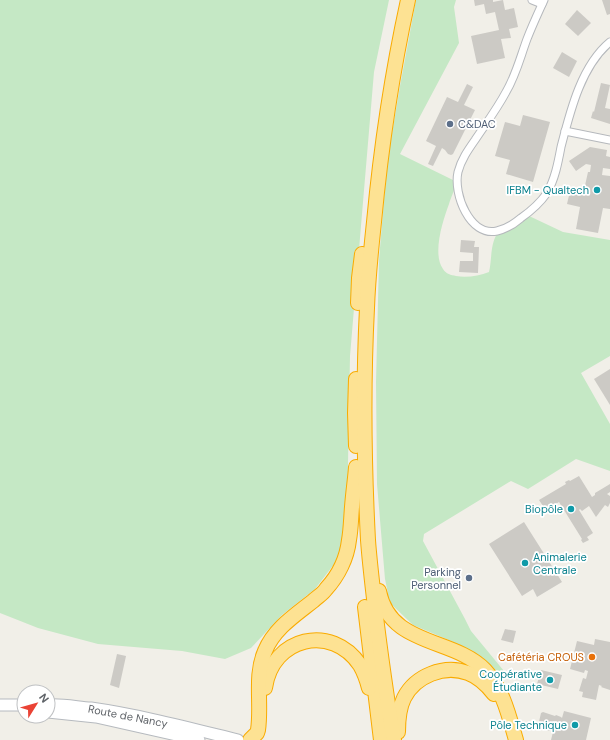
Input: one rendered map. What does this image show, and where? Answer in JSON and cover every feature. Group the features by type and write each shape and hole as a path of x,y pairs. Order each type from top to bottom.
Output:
{"highway":[{"path":"381,740 366,614 359,538 354,413 359,278 374,138 399,0"},
{"path":"394,740 376,619 368,541 365,467 367,308 383,139 394,71 408,0"},
{"path":"250,740 258,730 259,679 262,658 268,644 280,628 326,589 334,579 344,558 349,540 356,467"},
{"path":"368,520 380,598 387,611 398,624 410,633 464,656 485,669 501,694 516,740"},
{"path":"266,740 264,696 265,684 270,668 275,660 284,651 303,642 326,642 337,645 349,653 358,662 363,670 367,681 370,698 377,711"},
{"path":"398,740 400,709 404,697 424,677 437,672 450,670 462,671 476,676 493,692 502,709 511,740"}],"main road":[{"name":"Route de Nancy","path":"56,704 112,711 203,736"},
{"path":"0,705 16,705"},
{"path":"0,712 16,711"},
{"name":"Route de Nancy","path":"56,713 96,717 203,736"},
{"path":"203,736 238,740"}],"street":[{"path":"532,0 543,2 527,40 519,64 507,91 464,157 458,171 457,184 461,201 473,224 481,229 494,232 503,230 536,206 547,193 554,178 565,131 574,102 587,72 610,42"},
{"path":"565,131 610,140"}],"green space":[{"path":"0,0 389,0 374,72 350,356 347,517 342,545 335,563 315,589 282,615 251,648 225,659 182,651 98,644 38,628 0,613"},
{"path":"416,0 456,0 454,7 459,43 400,154 455,181 454,190 438,246 438,255 444,271 450,275 464,277 477,276 489,272 492,248 497,234 527,215 563,232 610,240 610,356 581,373 610,424 610,471 576,459 528,489 511,481 424,534 423,541 471,631 504,671 497,678 483,658 451,641 413,625 390,603 385,579 377,484 376,382 379,260 387,163"}],"building":[{"path":"474,0 493,0 493,2 503,0 505,10 514,8 518,27 509,29 511,38 501,39 505,58 477,64 471,36 499,30 495,12 486,14 484,4 475,6"},
{"path":"602,0 610,0 610,14 607,15"},
{"path":"577,10 591,23 578,36 565,24"},
{"path":"562,52 577,61 569,77 553,68"},
{"path":"601,83 610,85 605,108 610,109 610,124 591,118 593,111 594,112"},
{"path":"467,84 473,87 464,105 475,110 453,154 448,154 442,148 433,166 428,164 436,146 426,141 447,97 458,102"},
{"path":"523,115 550,122 533,182 506,174 510,160 495,156 505,122 520,126"},
{"name":"IFBM - Qualtech","path":"590,147 607,150 606,156 610,157 610,169 603,168 602,175 610,176 610,209 603,208 598,233 576,229 580,207 567,204 571,187 584,190 591,165 586,164 576,171 569,161"},
{"path":"461,240 475,241 474,247 479,247 478,273 459,272 460,261 473,261 473,253 460,252"},
{"path":"610,369 610,405 594,379"},
{"name":"Biopôle","path":"579,476 592,497 595,493 610,484 610,492 607,494 610,496 610,503 608,507 605,505 596,517 589,506 582,511 580,509 579,510 593,533 587,537 589,540 583,543 559,502 545,509 539,500 566,484 565,482"},
{"name":"Animalerie Centrale","path":"524,522 562,582 537,597 533,589 522,596 489,544"},
{"path":"505,629 516,631 513,643 501,640"},
{"path":"595,639 610,642 610,690 599,685 596,700 582,697 583,692 579,691 583,678 586,679 588,671 585,670 584,673 570,669 577,641 594,645"},
{"path":"117,654 126,656 119,688 110,685"},
{"name":"Coopérative Étudiante","path":"541,670 562,675 558,689 537,684"},
{"name":"Pôle Technique","path":"564,711 591,718 586,740 551,740 552,730 550,731 546,730 545,728 539,728 538,726 541,713 543,712 556,715 562,718"}],"place":[{"name":"C&DAC","path":"450,124"},
{"name":"IFBM - Qualtech","path":"597,190"},
{"name":"Biopôle","path":"571,509"},
{"name":"Animalerie Centrale","path":"525,563"},
{"name":"Parking Personnel","path":"469,578"},
{"name":"Cafétéria CROUS","path":"592,657"},
{"name":"Coopérative Étudiante","path":"550,680"},
{"name":"Pôle Technique","path":"575,725"}]}
